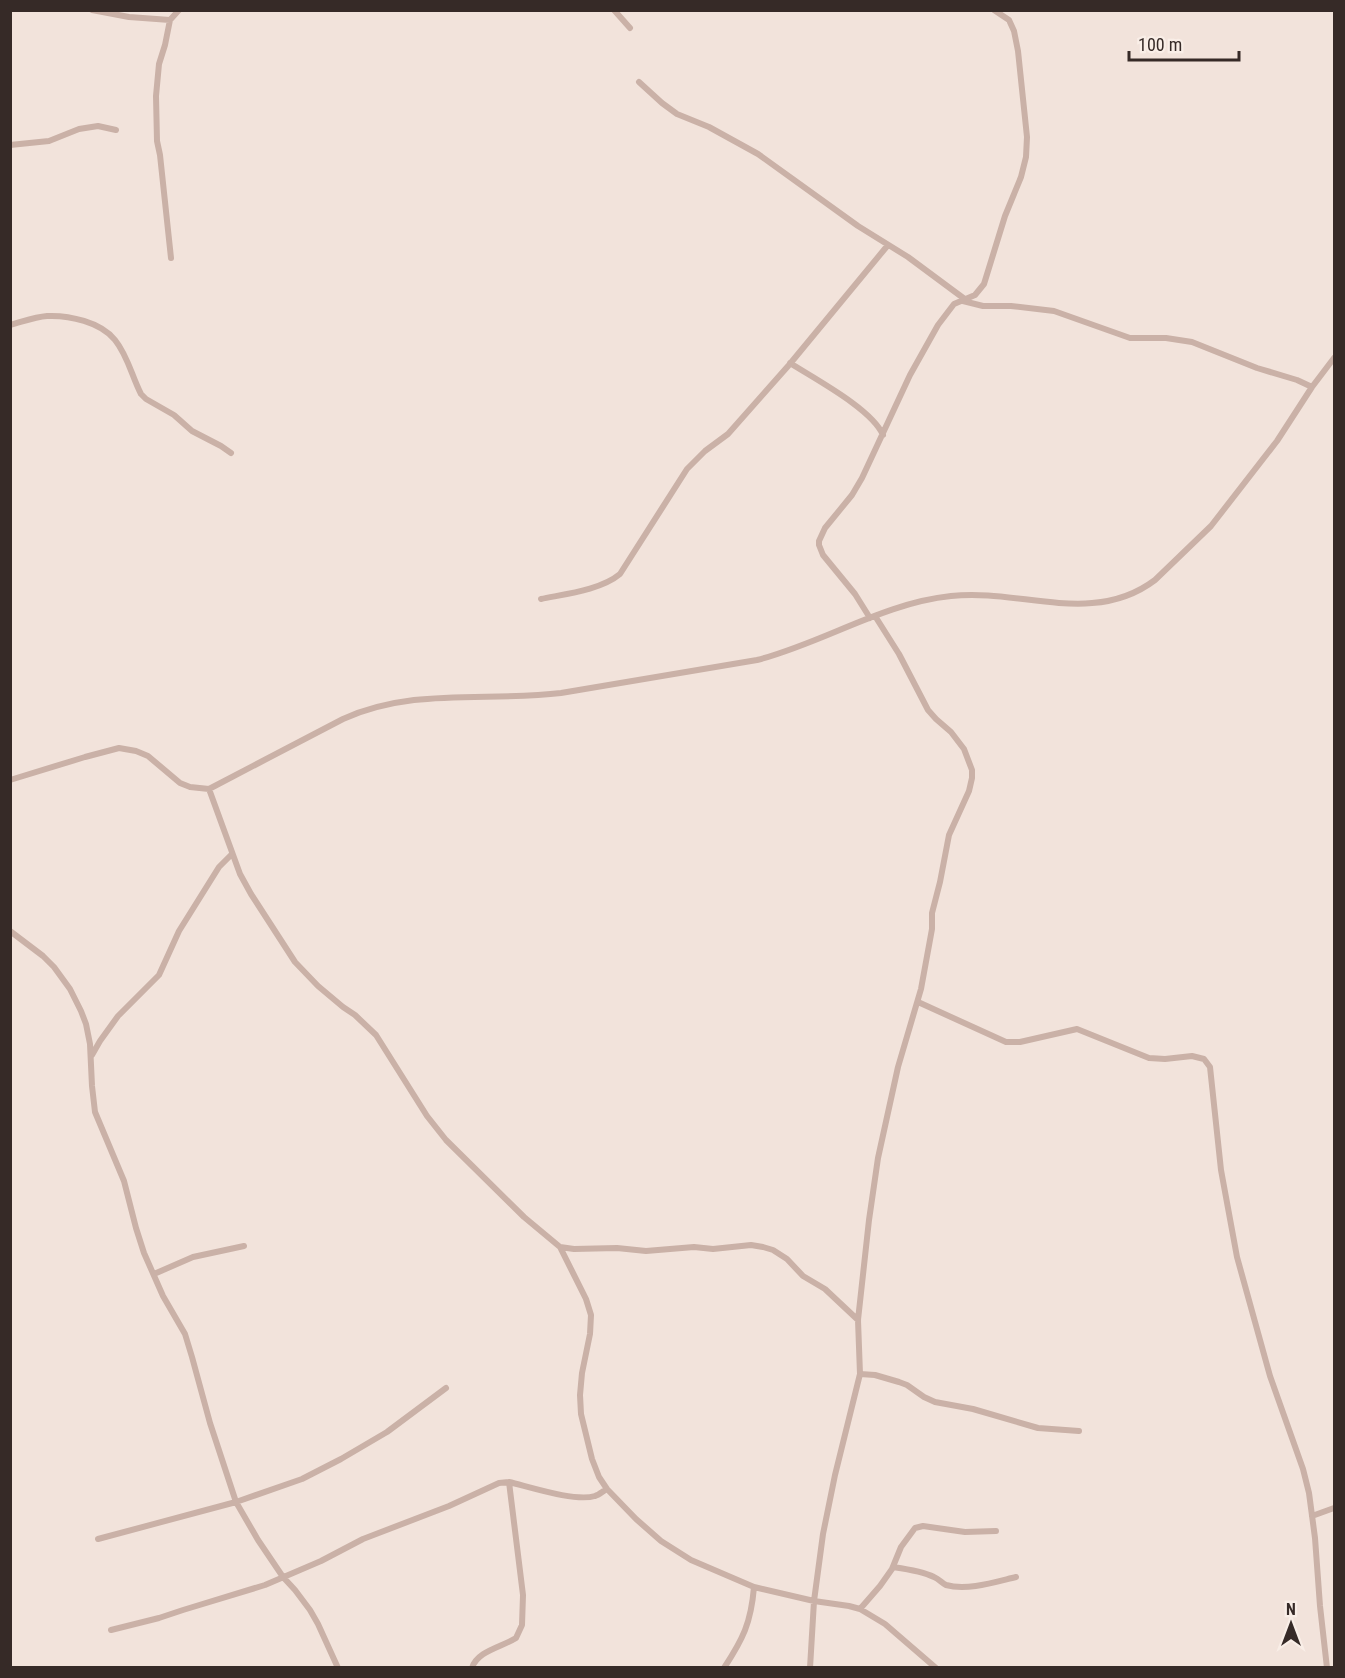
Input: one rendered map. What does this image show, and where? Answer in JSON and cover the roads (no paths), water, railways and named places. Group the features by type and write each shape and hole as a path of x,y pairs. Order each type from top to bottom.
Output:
{"street":[{"path":"92,10 129,17 170,20"},
{"path":"171,258 157,141 156,96 159,64 170,20 179,10"},
{"path":"614,10 630,28"},
{"path":"810,1668 814,1601 827,1508 860,1374 858,1320 878,1158 898,1067 918,1002 928,958 932,913 949,835 969,791 972,778 972,770 964,749 928,710 899,654 823,555 819,541 825,528 852,495 862,478 910,375 938,325 954,304 975,295 984,284 1005,216 1021,177 1026,157 1026,118 1016,38 1009,20 994,10"},
{"path":"639,82 677,114 709,127 758,154 858,226 931,273 964,300 983,306 1053,310 1130,338 1166,338 1192,342 1312,387"},
{"path":"10,145 49,141 79,129 98,126 116,130"},
{"path":"541,599 575,592 615,579 620,574 687,470 705,451 728,434 888,245"},
{"path":"10,325 54,316 86,322 106,331 116,341 141,394 146,399 174,415 192,431 231,453"},
{"path":"10,780 85,756 119,748 148,756 180,783 190,787 209,789 343,719 373,707 429,698 532,696 561,693 757,660 789,651 910,604 948,596 975,594 1062,604 1114,599 1145,588 1211,526 1277,441 1312,387 1335,358"},
{"path":"790,363 865,413 877,424 883,435"},
{"path":"209,789 232,854 251,894 295,962 331,998 355,1015 376,1035 427,1116 446,1140 524,1217 560,1247 586,1299 591,1316 590,1334 582,1373 581,1414 592,1460 607,1489 666,1545 691,1560 754,1587 860,1609 885,1624 936,1668"},
{"path":"91,1058 118,1016 159,975 179,931 219,867 232,854"},
{"path":"10,931 43,956 62,977 75,999 86,1024 90,1044 95,1112 124,1181 139,1240 163,1296 185,1335 236,1502 283,1578 310,1610 338,1668"},
{"path":"918,1002 1006,1042 1020,1042 1077,1029 1149,1058 1192,1056 1199,1057 1208,1063 1221,1170 1237,1257 1270,1376 1303,1469 1312,1516 1327,1668"},
{"path":"154,1274 193,1257 244,1246"},
{"path":"560,1247 646,1251 694,1247 713,1249 757,1246 773,1250 787,1258 803,1276 825,1289 858,1320"},
{"path":"860,1374 875,1375 899,1382 935,1402 973,1409 1038,1428 1079,1431"},
{"path":"98,1539 236,1502 302,1479 387,1432 446,1388"},
{"path":"111,1630 159,1618 283,1578 363,1539 449,1506 500,1483 509,1482 578,1497 596,1496 607,1489"},
{"path":"472,1668 474,1662 482,1654 516,1638 522,1625 523,1595 509,1482"},
{"path":"1312,1516 1335,1508"},
{"path":"860,1609 893,1567 915,1527 965,1532 996,1531"},
{"path":"893,1567 923,1573 936,1578 944,1585 959,1587 1016,1577"},
{"path":"724,1668 744,1635 753,1603 754,1587"}]}
